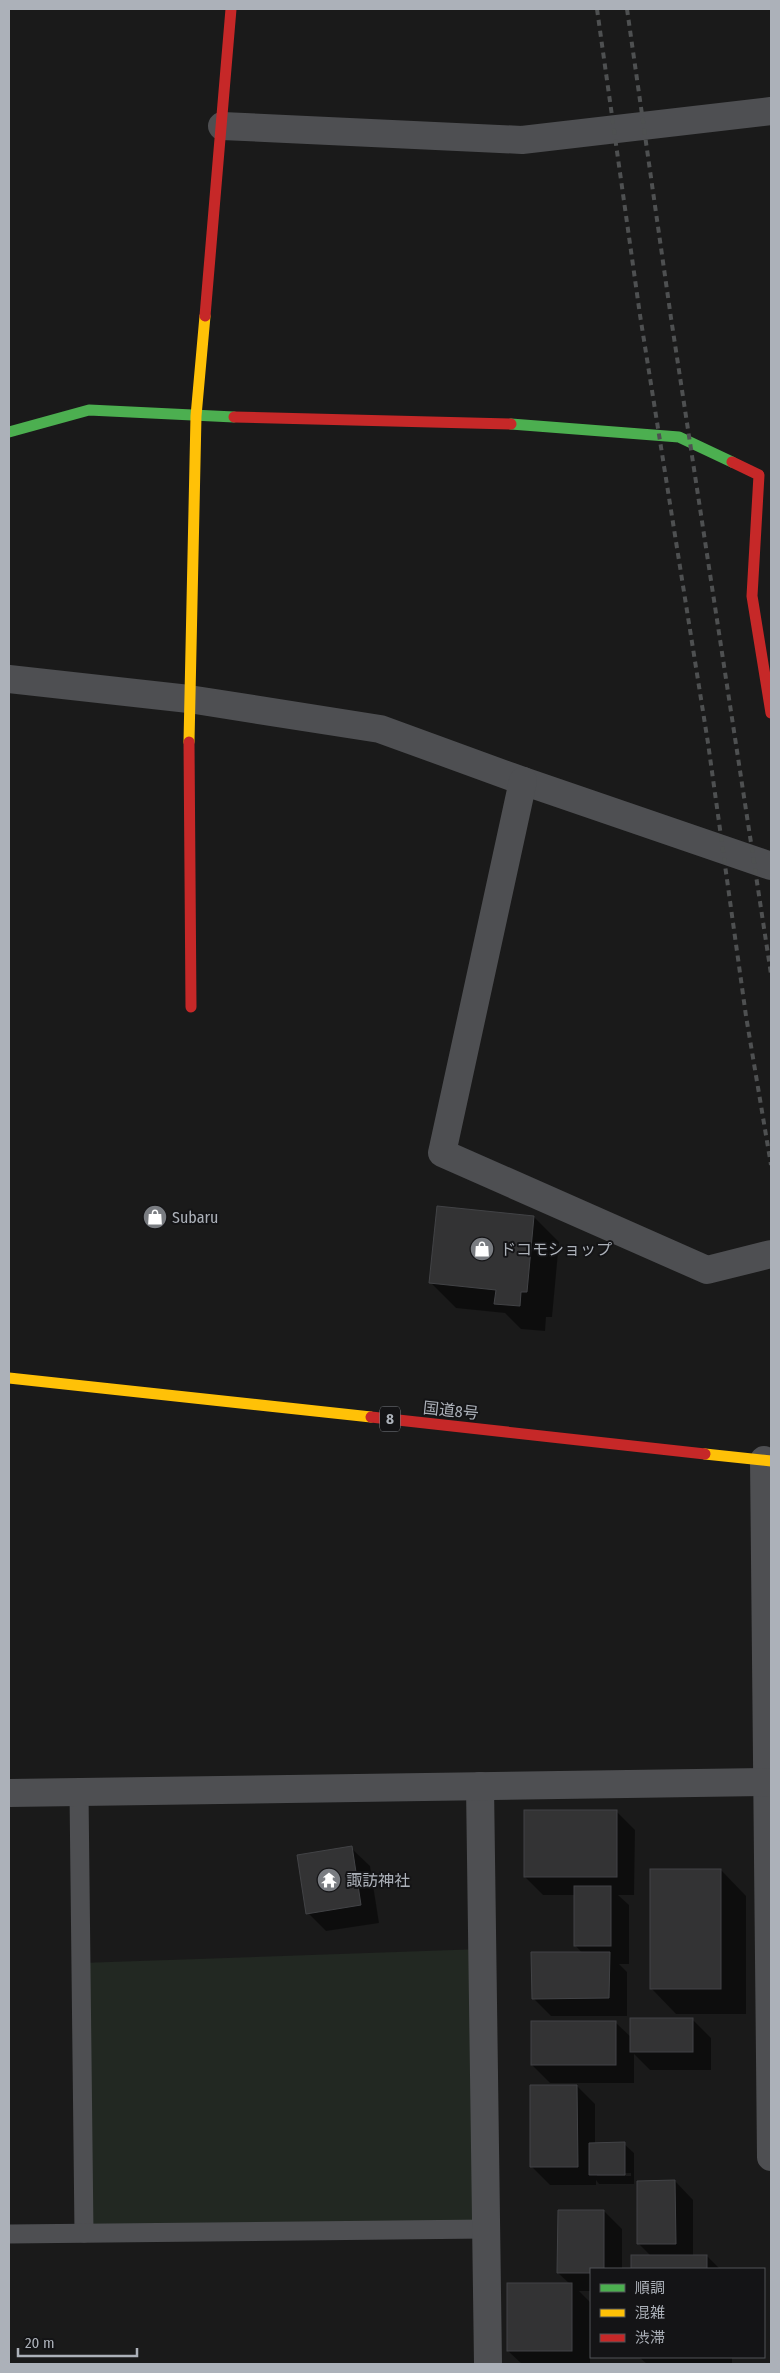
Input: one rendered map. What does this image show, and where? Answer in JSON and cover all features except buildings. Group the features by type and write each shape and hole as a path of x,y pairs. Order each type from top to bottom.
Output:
{"main road":[{"path":"191,1008 189,699 196,416 231,9"},
{"path":"9,432 89,410 196,416 516,424 679,437 759,476 752,596 771,713"},
{"name":"国道8号","path":"9,1378 768,1461"}],"street":[{"path":"222,126 522,140 771,111"},
{"path":"9,679 189,699 380,729 523,781 771,866"},
{"path":"523,781 442,1152 707,1270 771,1254"},
{"path":"768,1461 771,2157"},
{"path":"9,1793 769,1782"},
{"path":"480,1786 488,2364"}],"lane":[{"path":"79,1792 84,2234"},
{"path":"9,2234 486,2229"}],"shaded area":[{"path":"482,1949 486,2229 84,2233 81,1963"}],"railway":[{"path":"597,9 640,315 708,743 746,1016 771,1165"},
{"path":"627,9 671,318 771,974"}],"traffic: fast":[{"path":"9,432 89,410 234,417"},
{"path":"511,424 679,437 732,462"}],"traffic: slow":[{"path":"189,742 196,416 205,316"},
{"path":"9,1378 371,1417"},
{"path":"705,1454 771,1461"}],"traffic: jam":[{"path":"205,316 231,9"},
{"path":"234,417 511,424"},
{"path":"732,462 759,475 752,596 771,713"},
{"path":"189,742 191,1007"},
{"path":"371,1417 705,1454"}],"place":[{"name":"Subaru","path":"155,1217"},
{"name":"ドコモショップ","path":"482,1249"},
{"name":"諏訪神社","path":"329,1880"}]}
